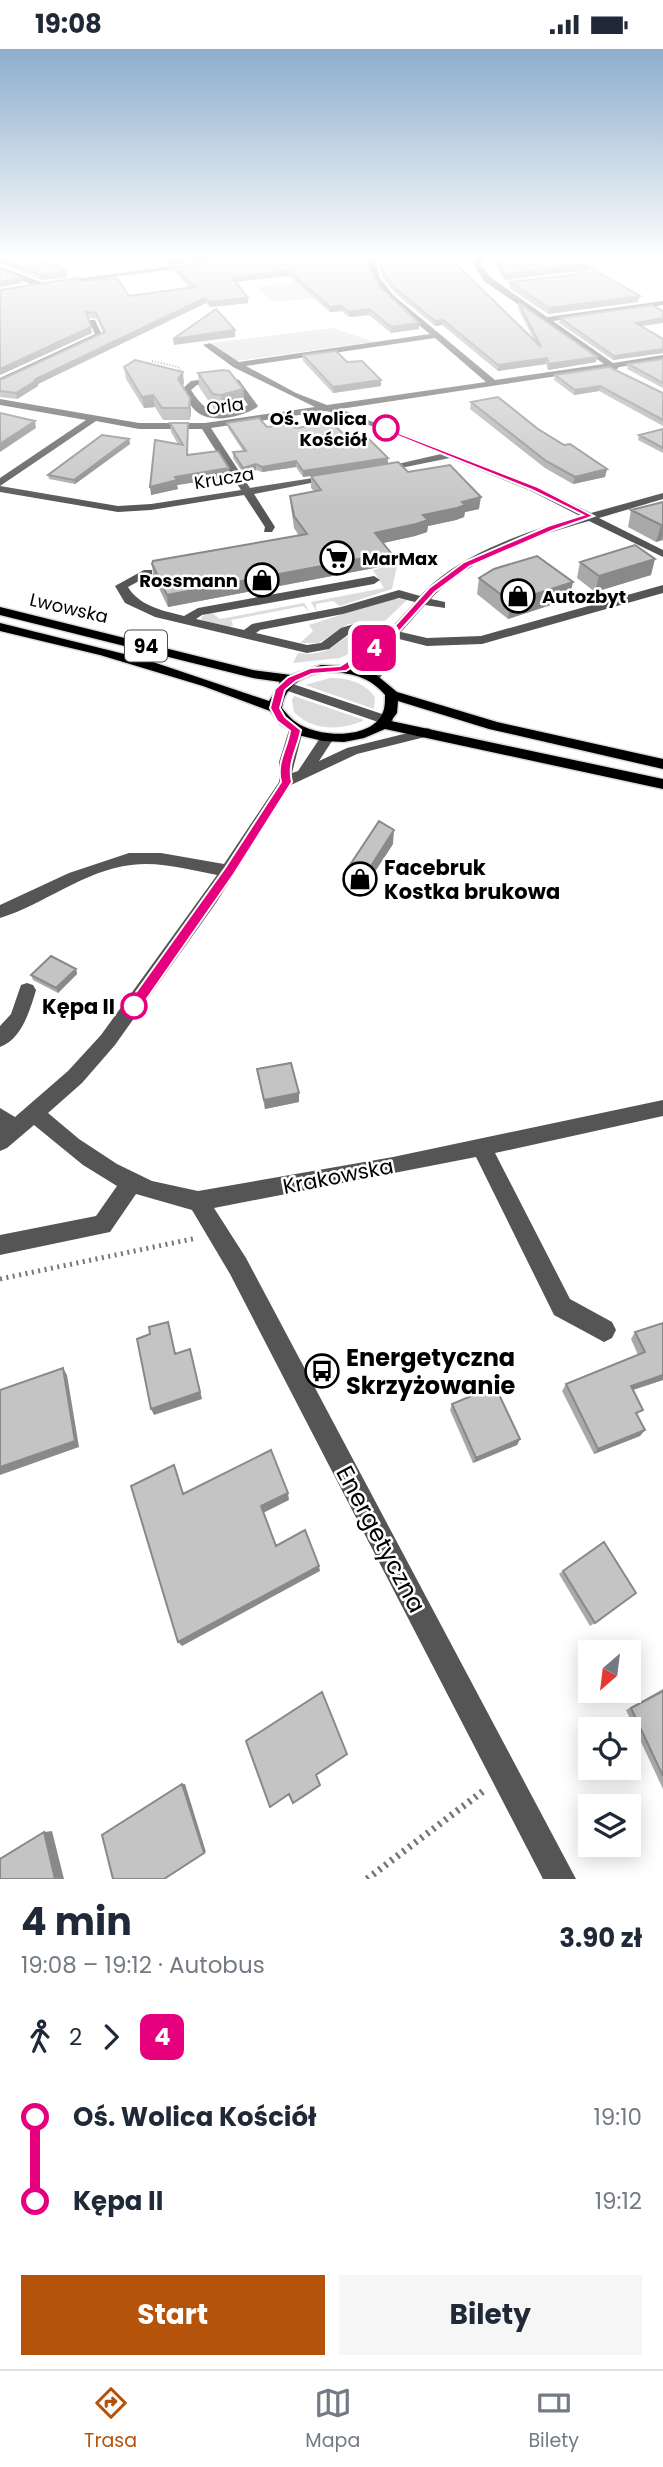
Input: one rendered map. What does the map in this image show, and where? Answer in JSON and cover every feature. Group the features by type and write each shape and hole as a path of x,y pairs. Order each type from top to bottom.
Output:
{"main road":[{"name":"Lwowska","path":"0,611 288,682"},
{"name":"Lwowska","path":"0,627 160,667 210,682 275,708"},
{"name":"94","path":"288,682 321,669 343,669 374,678 392,695 494,726 663,764"},
{"path":"275,708 277,694 288,682"},
{"path":"296,730 327,738 358,736 384,722 393,708 392,695"},
{"name":"94","path":"275,708 281,719 296,730"},
{"path":"384,722 663,784"}],"street":[{"path":"0,381 86,341"},
{"path":"236,365 397,341"},
{"path":"441,341 493,383"},
{"path":"576,341 621,373"},
{"path":"207,345 236,365 327,410 347,413 535,489 663,554"},
{"name":"Orla","path":"0,402 151,427 205,426 663,358"},
{"path":"232,381 253,406 243,411 215,415 204,413 186,389 194,383 232,381"},
{"path":"0,483 93,419"},
{"path":"205,426 270,527 268,530"},
{"path":"370,472 452,455"},
{"name":"Krucza","path":"0,489 118,509 151,507 342,477"},
{"path":"343,669 389,638 423,599 448,577 482,556 551,528 663,496"},
{"path":"482,556 500,566"},
{"path":"149,572 121,586 129,600 159,614 307,649 325,646 352,627 367,627 389,638 427,642 482,640 663,589"},
{"path":"186,621 198,612 374,580"},
{"path":"245,636 256,627 343,610 389,595 404,594 441,605"},
{"path":"374,678 389,638"},
{"path":"288,682 384,722"},
{"path":"295,778 283,768 296,730"},
{"path":"295,778 352,751 428,732"},
{"path":"0,1142 8,1123 35,1114 75,1077 108,1040 295,778 327,738"},
{"path":"0,912 75,877 130,859 162,859 229,871"},
{"path":"0,1039 19,1017 27,990"},
{"name":"Krakowska","path":"35,1114 87,1158 131,1183 166,1197 198,1201 276,1188 662,1110"},
{"path":"481,1147 562,1307 604,1330"},
{"path":"0,1245 102,1226 131,1183"},
{"name":"Energetyczna","path":"198,1201 251,1291 561,1879"}],"path":[{"path":"152,361 178,367 194,383"},
{"path":"0,1279 218,1234"},
{"path":"367,1879 505,1774"}],"shaded area":[{"path":"374,342 235,361 212,346 212,343"},
{"path":"368,536 397,566 392,589 340,606 333,601 316,604 316,611 311,602 384,588 373,570 391,565"},
{"path":"393,598 407,600 383,623 348,624 319,643 300,643 313,631 309,625"},
{"path":"304,603 310,612 303,606 231,620 233,625 230,627 201,620 202,616 212,613 220,619"},
{"path":"367,631 371,635 353,652 340,658 293,663 298,653 321,652 350,635"},
{"path":"330,678 361,684 375,697 374,709 305,685"},
{"path":"294,696 364,720 336,727 309,723 294,712"}],"building":[{"path":"0,341 60,341 0,369"},
{"path":"84,341 114,341 34,380 37,380 16,393 0,391 0,380"},
{"path":"469,341 535,341 541,347 538,341 574,341 597,357 549,364 547,358 498,365"},
{"path":"593,341 663,341 663,349 614,356"},
{"path":"336,351 347,362 362,361 381,380 333,387 303,355"},
{"path":"663,359 663,383 628,364"},
{"path":"135,360 183,372 178,379 190,398 189,408 162,408 153,395 142,397 124,367"},
{"path":"609,367 663,393 663,420 600,386 575,390 555,375"},
{"path":"229,371 243,389 221,395 213,394 198,373"},
{"path":"498,397 538,429 564,445 570,444 607,469 575,477 546,461 471,402"},
{"path":"0,413 35,421 0,444"},
{"path":"259,418 267,427 292,424 296,428 332,423 352,442 369,439 388,458 303,471 296,461 262,467 256,464 243,468 233,452 246,451 227,423"},
{"path":"170,423 188,423 187,455 218,451 229,468 175,477 177,480 150,487 155,440 183,445"},
{"path":"663,429 663,448 639,435"},
{"path":"102,435 129,439 74,480 48,475"},
{"path":"398,462 408,472 450,465 481,497 462,502 465,505 457,508 423,515 428,520 375,533 391,553 167,595 153,561 307,534 294,516 290,496 321,490 311,476"},
{"path":"663,502 663,525 631,510"},
{"path":"635,545 655,559 599,576 580,562"},
{"path":"537,556 573,582 511,602 479,578 494,569"},
{"path":"379,821 394,830 362,880 344,874"},
{"path":"51,956 76,969 56,988 31,975"},
{"path":"291,1063 299,1093 264,1100 257,1069"},
{"path":"168,1322 175,1354 190,1349 200,1392 151,1409 137,1339 150,1334 149,1327"},
{"path":"663,1323 663,1375 631,1386 643,1410 636,1413 645,1430 598,1449 566,1384 645,1352 635,1332"},
{"path":"63,1368 75,1441 0,1467 0,1390"},
{"path":"495,1386 520,1439 476,1458 452,1404"},
{"path":"271,1450 288,1493 261,1506 276,1546 305,1530 319,1566 178,1642 131,1486 174,1465 183,1494"},
{"path":"604,1542 636,1593 595,1623 563,1571"},
{"path":"663,1691 663,1776 641,1729 641,1717 635,1717 631,1708"},
{"path":"322,1692 347,1754 316,1775 320,1785 293,1803 289,1794 270,1807 246,1741"},
{"path":"182,1784 204,1853 164,1879 113,1879 102,1835"},
{"path":"44,1832 55,1879 0,1879 0,1859"}],"bus line":[{"name":"4","path":"134,1006 189,930 286,782 283,768 296,730 281,719 275,708 275,699 280,689 292,679 310,671 343,669 385,642 432,590 467,564 551,528 590,516 535,489 386,428"}],"place":[{"name":"Oś. Wolica Kościół","path":"386,428"},
{"name":"MarMax","path":"337,558"},
{"name":"Rossmann","path":"262,580"},
{"name":"Autozbyt","path":"518,596"},
{"name":"Facebruk Kostka brukowa","path":"360,879"},
{"name":"Kępa II","path":"134,1006"},
{"name":"Energetyczna Skrzyżowanie","path":"322,1371"}]}
